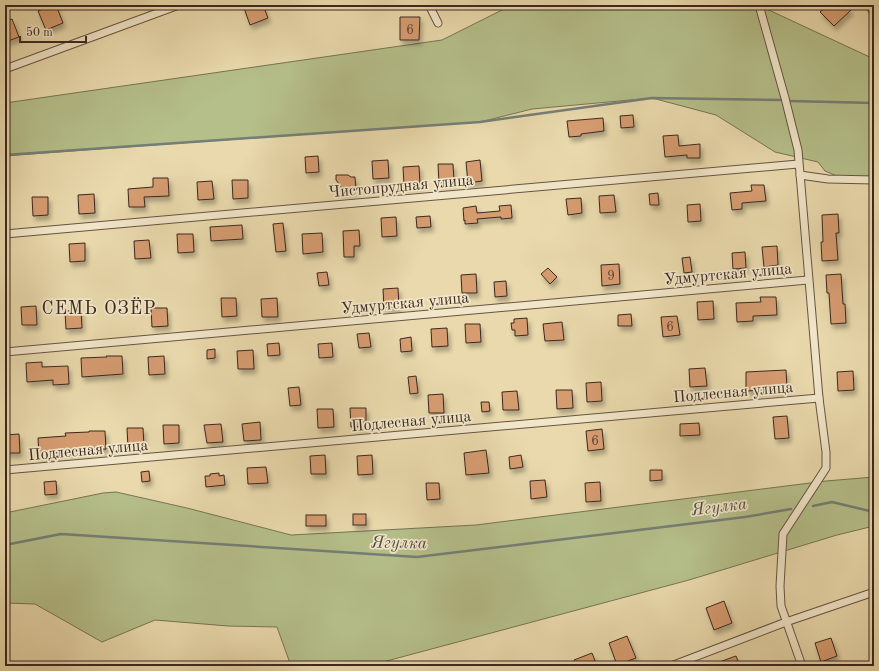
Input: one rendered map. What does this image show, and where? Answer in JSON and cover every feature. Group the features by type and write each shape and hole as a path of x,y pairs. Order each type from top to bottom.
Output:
{"street":[{"path":"5,69 179,5"},
{"path":"428,5 438,23"},
{"path":"758,5 785,98 798,150 808,280 819,398 826,452 826,468 783,534 780,586 781,606 802,666"},
{"path":"869,5 874,13"},
{"name":"Чистопрудная улица","path":"5,234 798,164"},
{"path":"800,175 828,179 874,180"},
{"name":"Удмуртская улица","path":"5,352 808,280"},
{"name":"Подлесная улица","path":"5,470 819,398"},
{"path":"671,666 786,622 874,592"}],"green space":[{"path":"512,5 758,5 874,59 874,177 847,180 825,171 818,162 775,152 716,115 652,98 532,109 480,122 5,156 5,103 442,40"},
{"path":"874,477 874,526 837,535 689,580 368,666 291,666 277,627 228,626 155,620 102,642 35,604 5,603 5,513 103,493 116,492 187,508 291,535 476,525 826,481"}],"building":[{"path":"55,5 63,23 46,30 38,11"},
{"path":"243,5 263,5 268,18 250,25"},
{"path":"828,5 846,5 851,10 834,26 820,12"},
{"path":"400,17 420,17 419,40 400,40"},
{"path":"12,19 19,37 5,42 5,21"},
{"path":"633,115 634,127 621,128 620,116"},
{"path":"603,118 604,131 569,137 567,121"},
{"path":"678,135 679,146 700,144 700,158 687,158 687,155 665,157 663,136"},
{"path":"318,156 319,172 306,173 305,157"},
{"path":"388,160 389,178 373,179 372,161"},
{"path":"480,160 482,181 468,183 466,162"},
{"path":"438,164 453,164 454,182 439,183"},
{"path":"419,166 420,185 404,185 403,167"},
{"path":"336,175 348,175 355,177 356,191 341,192 340,185 336,180"},
{"path":"153,178 168,178 169,196 144,197 145,207 129,207 128,189 153,187"},
{"path":"232,180 248,180 248,198 233,199"},
{"path":"212,181 214,199 198,200 197,182"},
{"path":"751,185 764,185 766,201 742,203 742,209 732,210 730,193 752,191"},
{"path":"658,193 659,205 650,205 649,194"},
{"path":"94,194 95,213 79,214 78,195"},
{"path":"614,195 616,212 600,213 599,196"},
{"path":"32,197 48,197 48,215 33,216"},
{"path":"581,198 582,213 568,215 566,199"},
{"path":"700,204 701,221 688,222 687,205"},
{"path":"511,205 512,218 501,219 501,217 477,219 478,223 465,224 463,208 476,206 477,213 500,211 499,206"},
{"path":"838,214 839,233 836,233 838,260 822,261 822,215"},
{"path":"430,216 431,227 417,228 416,217"},
{"path":"396,217 397,236 382,237 381,218"},
{"path":"283,223 286,251 276,252 273,224"},
{"path":"242,225 243,239 211,241 210,227"},
{"path":"359,230 360,246 354,246 354,257 344,257 343,231"},
{"path":"322,233 323,252 303,254 302,234"},
{"path":"177,234 193,234 194,252 178,253"},
{"path":"149,240 151,258 135,259 134,241"},
{"path":"85,243 85,261 70,262 69,244"},
{"path":"777,246 778,265 764,267 762,247"},
{"path":"745,252 746,268 733,269 732,253"},
{"path":"690,257 692,272 684,273 682,258"},
{"path":"619,264 620,284 602,286 601,265"},
{"path":"548,268 557,277 550,284 541,274"},
{"path":"327,272 329,285 319,286 317,273"},
{"path":"476,274 477,293 462,293 461,275"},
{"path":"841,274 846,323 831,324 826,275"},
{"path":"506,281 507,296 495,297 494,282"},
{"path":"398,288 399,307 384,308 383,289"},
{"path":"760,297 776,297 777,315 753,316 753,321 737,322 736,303 761,302"},
{"path":"221,298 236,298 237,316 222,317"},
{"path":"277,298 278,317 262,317 261,299"},
{"path":"713,301 714,319 698,320 697,302"},
{"path":"36,306 37,325 22,325 21,307"},
{"path":"151,308 167,308 168,326 152,327"},
{"path":"81,310 82,328 66,329 65,311"},
{"path":"631,314 632,326 618,326 618,315"},
{"path":"677,316 680,335 663,337 661,317"},
{"path":"527,318 528,335 515,336 515,330 512,330 511,323 514,323 514,319"},
{"path":"562,322 564,340 545,341 543,324"},
{"path":"465,324 480,324 481,342 466,343"},
{"path":"447,328 448,346 432,347 431,329"},
{"path":"369,333 371,347 359,348 357,334"},
{"path":"411,337 412,351 401,352 400,339"},
{"path":"279,343 280,355 268,356 267,344"},
{"path":"332,343 333,357 319,358 318,344"},
{"path":"215,349 215,358 207,359 207,350"},
{"path":"253,350 254,369 238,369 237,351"},
{"path":"106,356 122,356 123,374 82,377 81,358 107,357"},
{"path":"164,356 165,374 149,375 148,357"},
{"path":"42,362 42,367 68,366 69,384 53,385 53,380 27,382 26,363"},
{"path":"705,368 707,386 690,387 689,369"},
{"path":"786,370 787,389 746,391 746,372"},
{"path":"853,371 854,390 838,391 837,372"},
{"path":"416,376 418,393 410,394 408,377"},
{"path":"601,382 602,401 587,402 586,383"},
{"path":"299,387 301,405 290,406 288,388"},
{"path":"556,390 572,390 573,408 557,409"},
{"path":"517,391 519,410 503,410 502,392"},
{"path":"443,394 444,413 429,413 428,395"},
{"path":"481,402 489,402 490,411 482,412"},
{"path":"350,408 366,408 366,426 351,427"},
{"path":"317,409 333,409 334,427 318,428"},
{"path":"787,416 789,438 775,439 773,417"},
{"path":"260,422 261,440 244,441 242,424"},
{"path":"699,423 700,435 680,436 680,424"},
{"path":"221,424 223,442 207,443 204,425"},
{"path":"163,425 179,425 179,443 164,444"},
{"path":"127,428 143,428 144,446 128,447"},
{"path":"602,429 604,449 588,451 586,431"},
{"path":"105,431 106,449 54,453 54,456 39,456 38,438 66,436 65,433"},
{"path":"19,434 20,453 5,453 5,435"},
{"path":"486,450 489,473 466,475 464,453"},
{"path":"325,455 326,474 311,474 310,456"},
{"path":"372,455 373,474 358,475 357,456"},
{"path":"521,455 523,467 510,469 509,457"},
{"path":"266,467 268,483 248,484 247,468"},
{"path":"650,470 662,470 662,480 650,481"},
{"path":"149,471 150,481 142,482 141,472"},
{"path":"219,473 219,476 224,475 225,485 206,487 205,476"},
{"path":"545,480 547,497 531,499 530,481"},
{"path":"56,481 57,494 45,495 44,482"},
{"path":"600,482 601,501 586,502 585,483"},
{"path":"426,483 439,483 440,499 427,500"},
{"path":"353,514 366,514 366,525 353,525"},
{"path":"306,515 326,515 326,526 306,526"},
{"path":"724,601 732,623 714,630 706,608"},
{"path":"627,636 636,658 617,665 609,643"},
{"path":"831,638 837,656 821,662 815,643"},
{"path":"592,653 597,666 576,666 574,660"},
{"path":"736,656 740,666 711,666 711,665"}],"waterway":[{"path":"5,155 480,122 652,98 784,100"},
{"path":"790,101 874,103"},
{"name":"Ягулка","path":"813,506 832,502 874,512"},
{"name":"Ягулка","path":"5,545 61,534 417,557 745,517 791,509"}],"district":[{"name":"СЕМЬ ОЗЁР","path":"99,308"}]}
